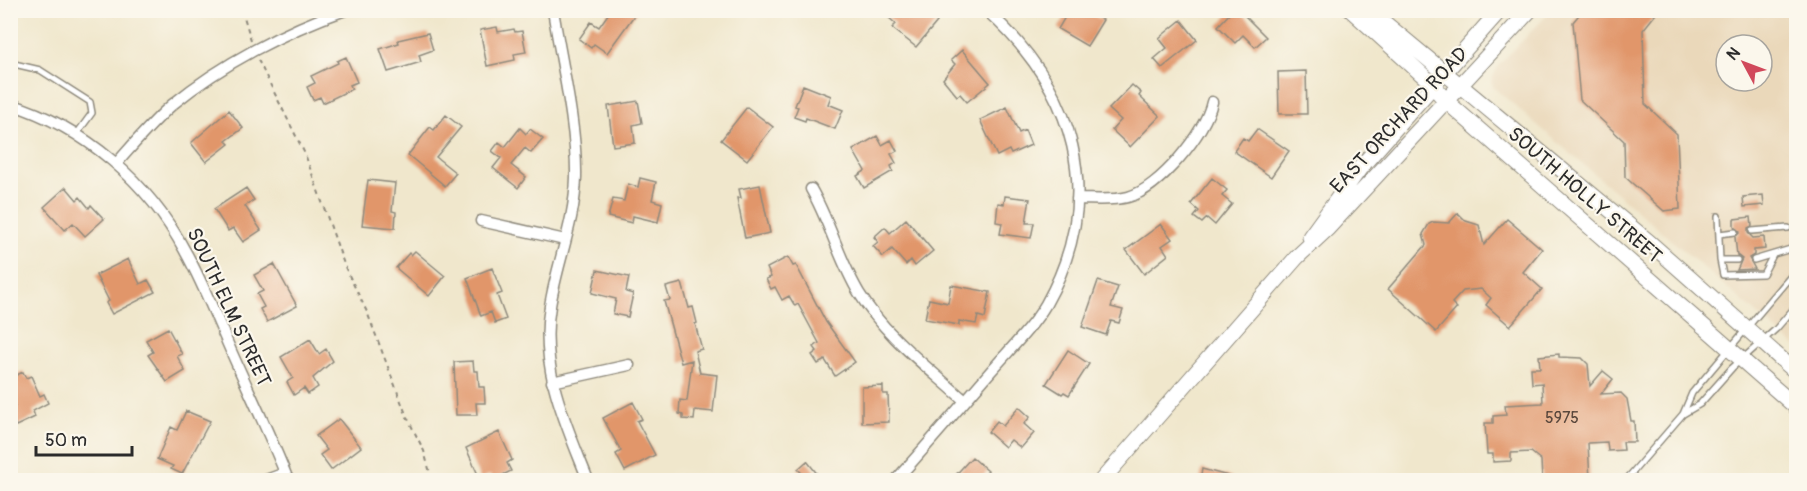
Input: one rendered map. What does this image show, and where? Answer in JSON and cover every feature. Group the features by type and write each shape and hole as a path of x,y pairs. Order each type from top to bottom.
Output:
{"main road":[{"name":"SOUTH HOLLY STREET","path":"1351,10 1433,86 1446,101 1797,407"},
{"name":"SOUTH HOLLY STREET","path":"1369,10 1649,242 1797,372"},
{"name":"EAST ORCHARD ROAD","path":"1297,257 1360,168 1446,74 1500,10"},
{"name":"EAST ORCHARD ROAD","path":"1102,480 1297,257 1328,228 1530,10"}],"street":[{"path":"116,164 172,105 206,80 297,30 345,10"},
{"path":"553,10 575,153 573,204 550,305 546,334 552,381 561,412 588,480"},
{"path":"896,480 1034,322 1045,305 1067,256 1077,199 1071,142 1056,97 1025,48 986,10"},
{"path":"1077,199 1114,200 1130,197 1153,184 1203,126 1212,102"},
{"name":"SOUTH ELM STREET","path":"10,104 39,115 76,135 116,164 152,201 185,250 287,476"},
{"path":"811,189 852,280 870,309 894,338 965,401"},
{"path":"480,221 565,240"},
{"path":"552,381 629,365"},
{"path":"266,480 287,476"}],"lane":[{"path":"10,63 40,70 90,102 92,113 76,135"},
{"path":"1718,216 1723,275 1763,274 1773,255"},
{"path":"1752,231 1788,228"},
{"path":"1719,234 1734,232"},
{"path":"1754,260 1794,248"},
{"path":"1720,260 1737,260"},
{"path":"1626,480 1683,414 1692,393 1797,270"},
{"path":"1683,414 1696,408 1797,306"}],"path":[{"path":"242,10 255,52 305,154 345,267 366,312 407,417 424,451 432,480"}],"shaded area":[{"path":"1551,11 1796,11 1796,347 1493,87 1491,81 1498,66"}],"building":[{"path":"611,10 638,10 607,53 594,44 591,48 579,39 591,22 599,27"},
{"path":"880,10 923,10 937,22 916,47 892,28 896,24"},
{"path":"1069,10 1095,10 1093,15 1103,20 1087,46 1058,29"},
{"path":"1233,10 1239,10 1266,37 1255,47 1243,35 1235,43 1218,26"},
{"path":"1583,10 1659,10 1643,30 1645,104 1677,134 1680,209 1664,211 1625,177 1624,141 1580,100 1573,22"},
{"path":"1181,20 1197,40 1162,68 1154,59 1167,48 1159,38"},
{"path":"497,27 498,32 514,29 515,32 522,31 526,52 514,54 515,60 487,66 480,30"},
{"path":"428,33 433,50 419,55 421,62 388,72 380,49 399,43 398,40"},
{"path":"962,50 990,83 967,102 960,94 957,96 943,79 955,64 951,60"},
{"path":"346,57 357,82 350,85 352,89 323,103 320,97 313,100 307,87 315,83 311,76"},
{"path":"1306,71 1307,114 1279,114 1278,72"},
{"path":"803,85 831,96 828,104 843,110 835,129 806,118 805,121 794,117 798,107 795,106"},
{"path":"1132,85 1141,93 1139,96 1160,116 1130,147 1112,130 1121,120 1109,109"},
{"path":"638,101 642,123 633,125 635,143 613,146 608,106"},
{"path":"747,107 773,127 747,160 721,140"},
{"path":"1007,107 1019,133 1025,130 1031,145 1011,154 1009,150 997,156 980,120"},
{"path":"229,110 243,128 226,141 229,144 206,162 191,143"},
{"path":"446,115 461,127 436,157 456,173 445,186 408,155 430,127 434,130"},
{"path":"520,128 526,134 530,129 543,139 531,153 525,148 511,165 526,177 518,188 493,168 501,158 492,151 499,142 505,147"},
{"path":"1257,129 1289,151 1271,177 1234,151 1243,138 1248,141"},
{"path":"877,136 882,145 891,140 897,151 891,154 896,163 891,166 893,171 864,188 857,176 865,171 853,150"},
{"path":"640,178 656,182 652,200 662,203 658,222 633,216 632,223 608,217 613,199 624,201 628,184 638,187"},
{"path":"1212,178 1227,190 1222,196 1232,204 1215,225 1207,218 1202,223 1194,217 1199,211 1191,204"},
{"path":"368,180 395,183 392,211 396,212 395,228 362,225"},
{"path":"760,185 770,233 745,238 737,198 741,198 739,189"},
{"path":"66,187 77,200 80,197 89,208 91,205 104,219 85,236 73,223 65,230 44,207"},
{"path":"246,188 254,200 245,206 261,230 243,242 233,228 228,231 214,209"},
{"path":"1763,195 1764,205 1744,207 1743,197"},
{"path":"1005,196 1030,199 1026,223 1034,223 1031,238 1000,234 1002,223 996,222 998,203 1004,204"},
{"path":"1458,213 1466,221 1479,225 1484,245 1507,219 1542,249 1523,272 1542,289 1510,326 1486,305 1491,298 1481,289 1463,291 1452,303 1457,308 1436,332 1388,289 1426,245 1423,234 1429,224 1449,223"},
{"path":"1751,217 1752,226 1748,228 1748,233 1753,238 1764,237 1765,249 1754,250 1754,255 1749,258 1755,269 1737,270 1742,259 1737,255 1735,237 1740,232 1734,227 1734,219"},
{"path":"906,219 933,251 915,266 911,260 906,265 892,249 883,257 873,246 878,242 874,237 885,227 890,233"},
{"path":"1161,224 1172,239 1162,246 1168,255 1144,274 1126,250"},
{"path":"415,251 445,276 429,296 396,268 409,253 411,255"},
{"path":"788,257 793,266 796,265 826,322 855,362 835,376 825,360 818,364 812,355 817,351 814,347 819,343 798,304 795,306 789,296 782,300 775,287 771,289 766,279 771,277 767,268"},
{"path":"128,259 140,284 148,280 155,292 112,314 106,303 109,301 96,275"},
{"path":"274,264 297,306 267,322 260,309 264,307 257,294 263,291 254,275"},
{"path":"492,268 502,293 497,295 506,319 495,323 491,312 481,316 467,278"},
{"path":"597,270 629,277 626,292 633,294 628,317 613,314 616,299 592,293"},
{"path":"1098,281 1118,287 1111,307 1123,310 1119,323 1111,321 1106,335 1082,327"},
{"path":"682,283 689,308 693,307 697,323 695,324 702,349 695,351 700,373 717,375 713,412 695,410 694,420 683,419 683,415 679,414 680,400 687,401 692,360 681,363 664,301 670,300 666,287"},
{"path":"951,285 990,292 985,318 978,316 976,324 959,321 959,325 925,319 929,299 948,303"},
{"path":"168,328 182,354 177,356 185,371 167,382 148,355 153,352 146,340"},
{"path":"310,339 319,354 326,349 333,361 313,378 318,387 308,394 304,388 294,395 287,382 293,378 281,357"},
{"path":"1068,350 1089,364 1069,395 1064,392 1062,394 1046,384"},
{"path":"1559,354 1559,357 1582,358 1588,364 1590,386 1603,371 1613,379 1601,394 1621,393 1627,399 1631,421 1634,421 1635,442 1623,442 1624,450 1608,451 1607,442 1588,443 1590,480 1542,480 1541,460 1531,452 1511,453 1511,461 1493,462 1493,454 1487,454 1485,423 1493,423 1493,416 1506,415 1505,405 1543,403 1542,383 1532,384 1531,368 1540,368 1539,356"},
{"path":"473,361 474,371 478,371 479,387 484,387 485,403 476,403 477,415 456,415 454,362"},
{"path":"23,372 26,378 31,376 40,396 44,394 48,403 33,411 35,417 16,426 10,414 10,408 15,406 10,390 15,388 10,378"},
{"path":"883,386 883,394 888,394 889,422 862,423 862,387"},
{"path":"633,402 642,419 637,421 655,455 625,471 616,454 621,451 603,418"},
{"path":"1019,407 1030,417 1024,424 1034,433 1021,448 1011,440 1005,447 988,432 997,421 1003,426"},
{"path":"186,411 210,421 182,474 171,469 173,466 157,459 171,427 177,430"},
{"path":"339,419 361,447 331,470 320,455 327,450 316,436"},
{"path":"499,432 512,460 507,463 511,471 493,480 490,475 480,479 466,448"},
{"path":"972,457 988,471 980,480 951,480"},
{"path":"807,461 822,480 808,480 798,469"},
{"path":"1202,469 1232,477 1231,480 1200,480"}]}
